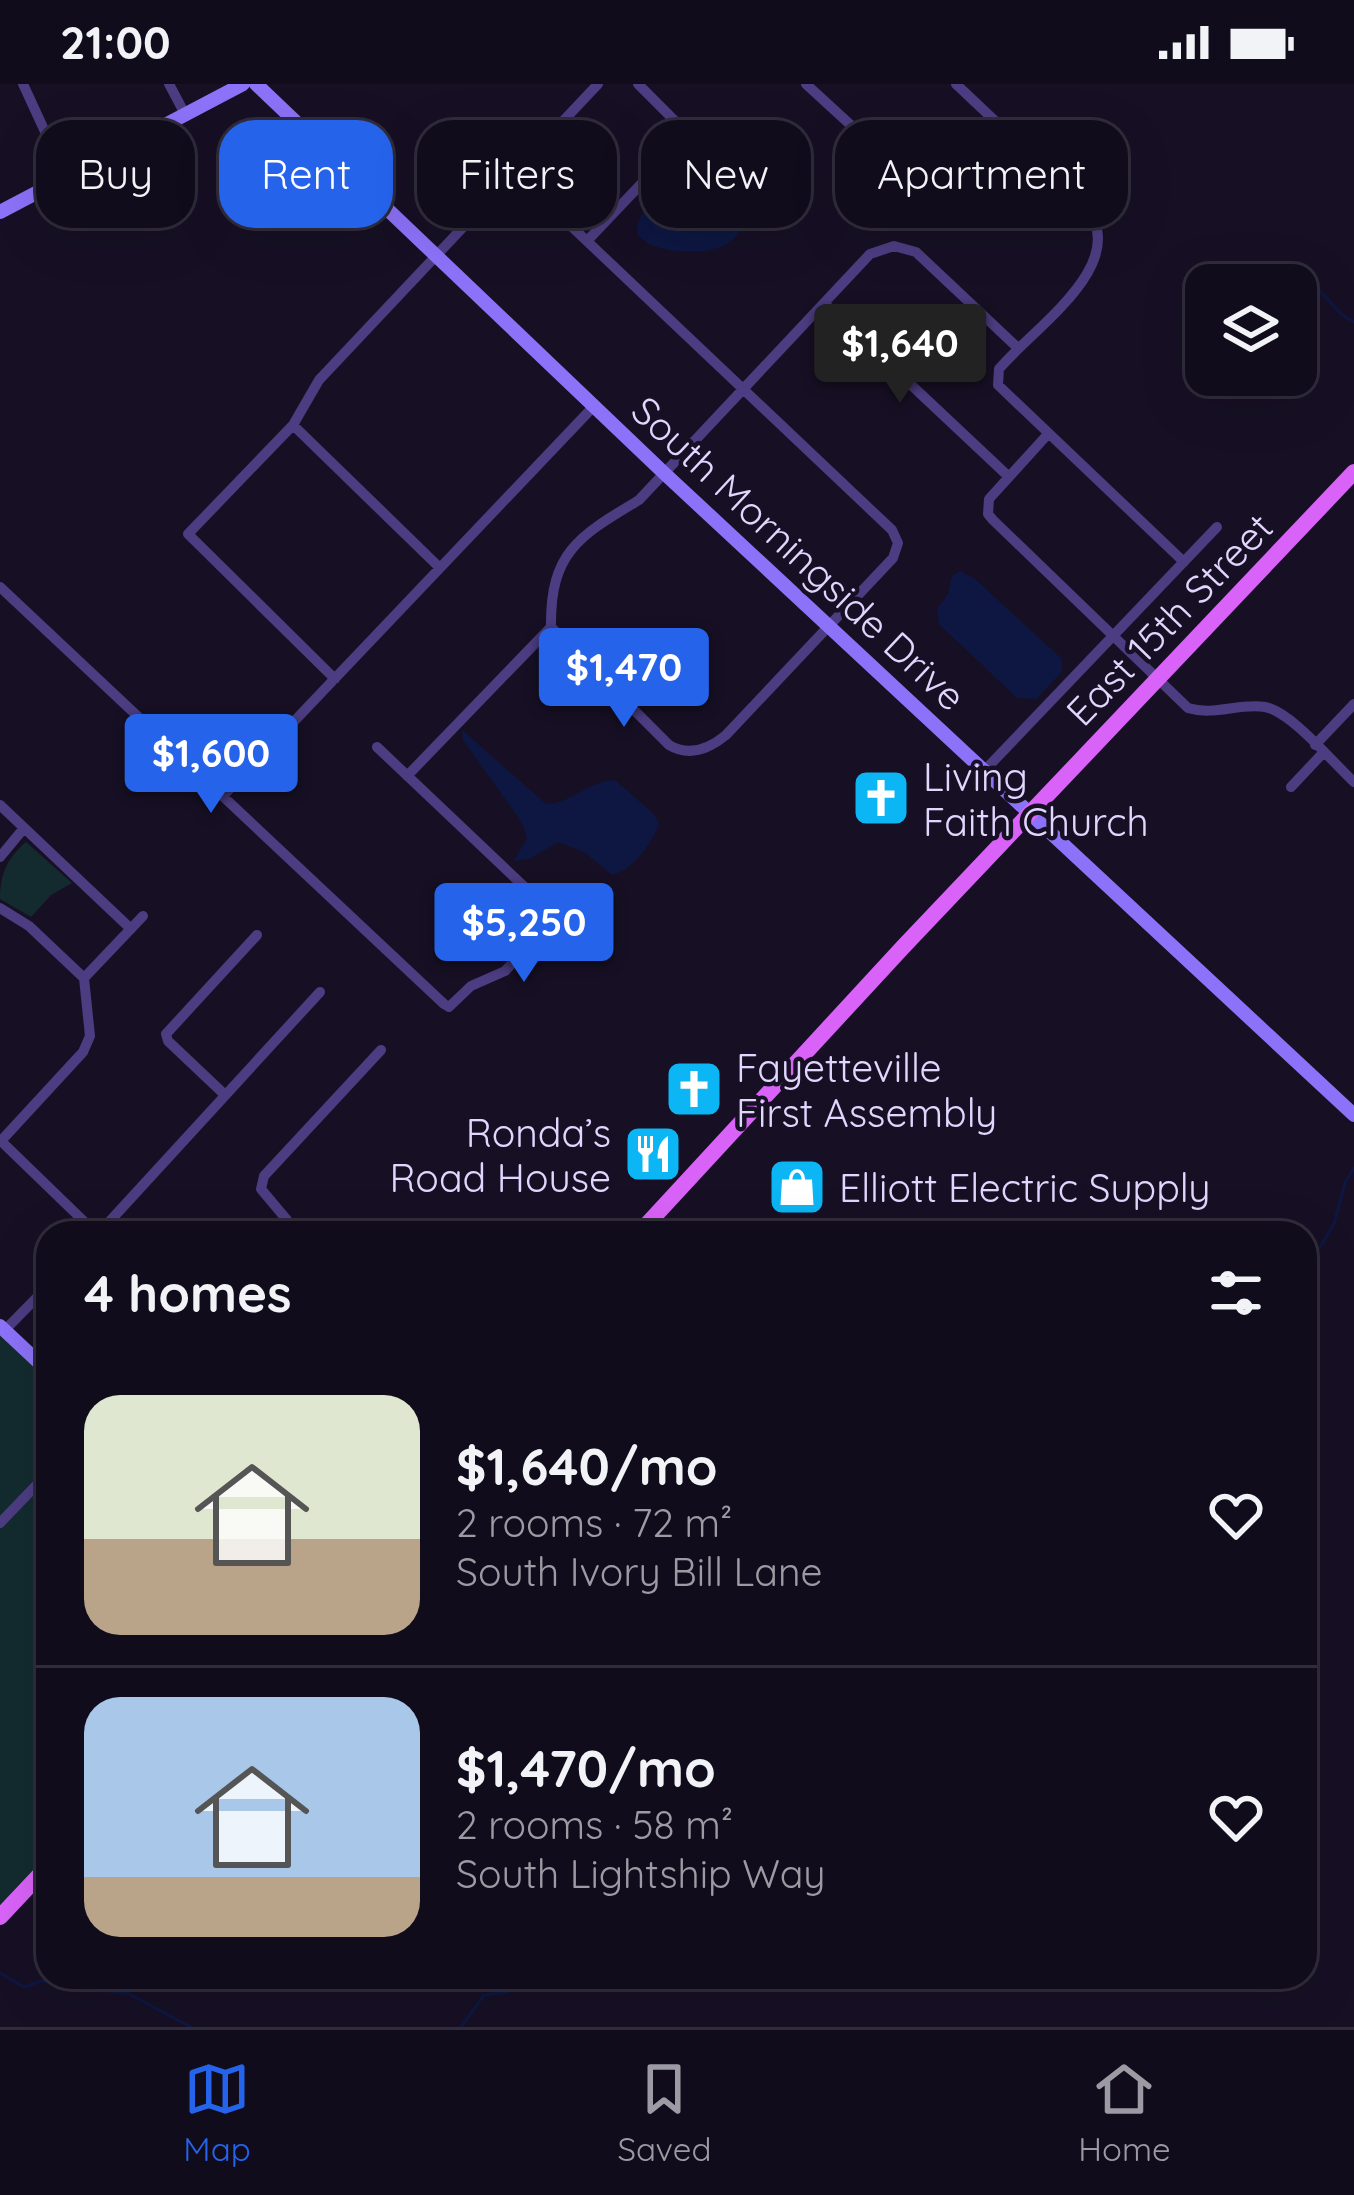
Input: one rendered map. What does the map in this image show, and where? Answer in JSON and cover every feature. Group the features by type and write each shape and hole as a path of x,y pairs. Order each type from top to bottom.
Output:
{"main road":[{"name":"East 15th Street","path":"650,1221 1354,472"},
{"path":"0,1917 36,1880"}],"street":[{"path":"23,84 39,120"},
{"path":"169,84 186,116"},
{"path":"178,120 243,84"},
{"name":"South Morningside Drive","path":"256,84 664,473 1354,1115"},
{"path":"564,120 598,84"},
{"path":"587,241 680,143 680,126 638,84"},
{"path":"806,84 845,120"},
{"path":"956,84 994,120"},
{"path":"0,212 36,192"},
{"path":"334,679 188,535 293,425 319,380 461,228"},
{"path":"551,627 669,745 687,751 718,742 893,558 897,536 573,228"},
{"path":"1098,228 1100,249 1086,276 998,369 998,385 1184,562"},
{"path":"407,776 551,627 552,584 562,561 589,533 639,500 870,254 888,246 906,247 921,256 1018,348"},
{"path":"824,303 1008,476"},
{"path":"223,796 595,405"},
{"path":"293,425 440,568"},
{"path":"1048,434 988,499 988,514 1188,708 1204,713 1263,707 1282,714 1354,782"},
{"path":"984,771 1217,527"},
{"path":"0,586 449,1007 471,986 505,971 529,945 532,924 545,904 377,747"},
{"path":"1292,787 1354,704"},
{"path":"0,805 131,929"},
{"path":"0,856 24,828"},
{"path":"0,908 29,926 84,978 88,1045 0,1141 85,1221"},
{"path":"84,978 143,916"},
{"path":"224,1094 166,1034 257,935"},
{"path":"109,1221 320,992"},
{"path":"287,1221 261,1190 264,1176 381,1050"},
{"path":"36,1297 2,1328 36,1360"},
{"path":"0,1522 36,1485"}],"green space":[{"path":"26,842 72,883 51,895 31,917 0,899 6,868"},
{"path":"0,1326 36,1360 36,1879 0,1917"}],"water":[{"path":"640,218 641,228 741,228 718,248 679,251 641,237 637,233"},
{"path":"960,571 975,579 1061,658 1062,672 1036,699 1017,698 939,624 937,609 948,594 952,576"},
{"path":"462,730 546,804 615,780 655,815 656,832 634,862 612,875 584,852 558,842 529,859 514,861 527,838 523,824 463,740"}],"waterway":[{"path":"1317,287 1354,322"},
{"path":"1317,1252 1334,1224 1354,1168"},
{"path":"0,1973 24,1987 36,1983"},
{"path":"95,1989 129,1994 191,2027"},
{"path":"461,2027 484,1995 509,1989"}],"place":[{"name":"Living Faith Church","path":"881,798"},
{"name":"Fayetteville First Assembly","path":"694,1089"},
{"name":"Ronda’s Road House","path":"653,1154"},
{"name":"Elliott Electric Supply","path":"797,1187"}]}
